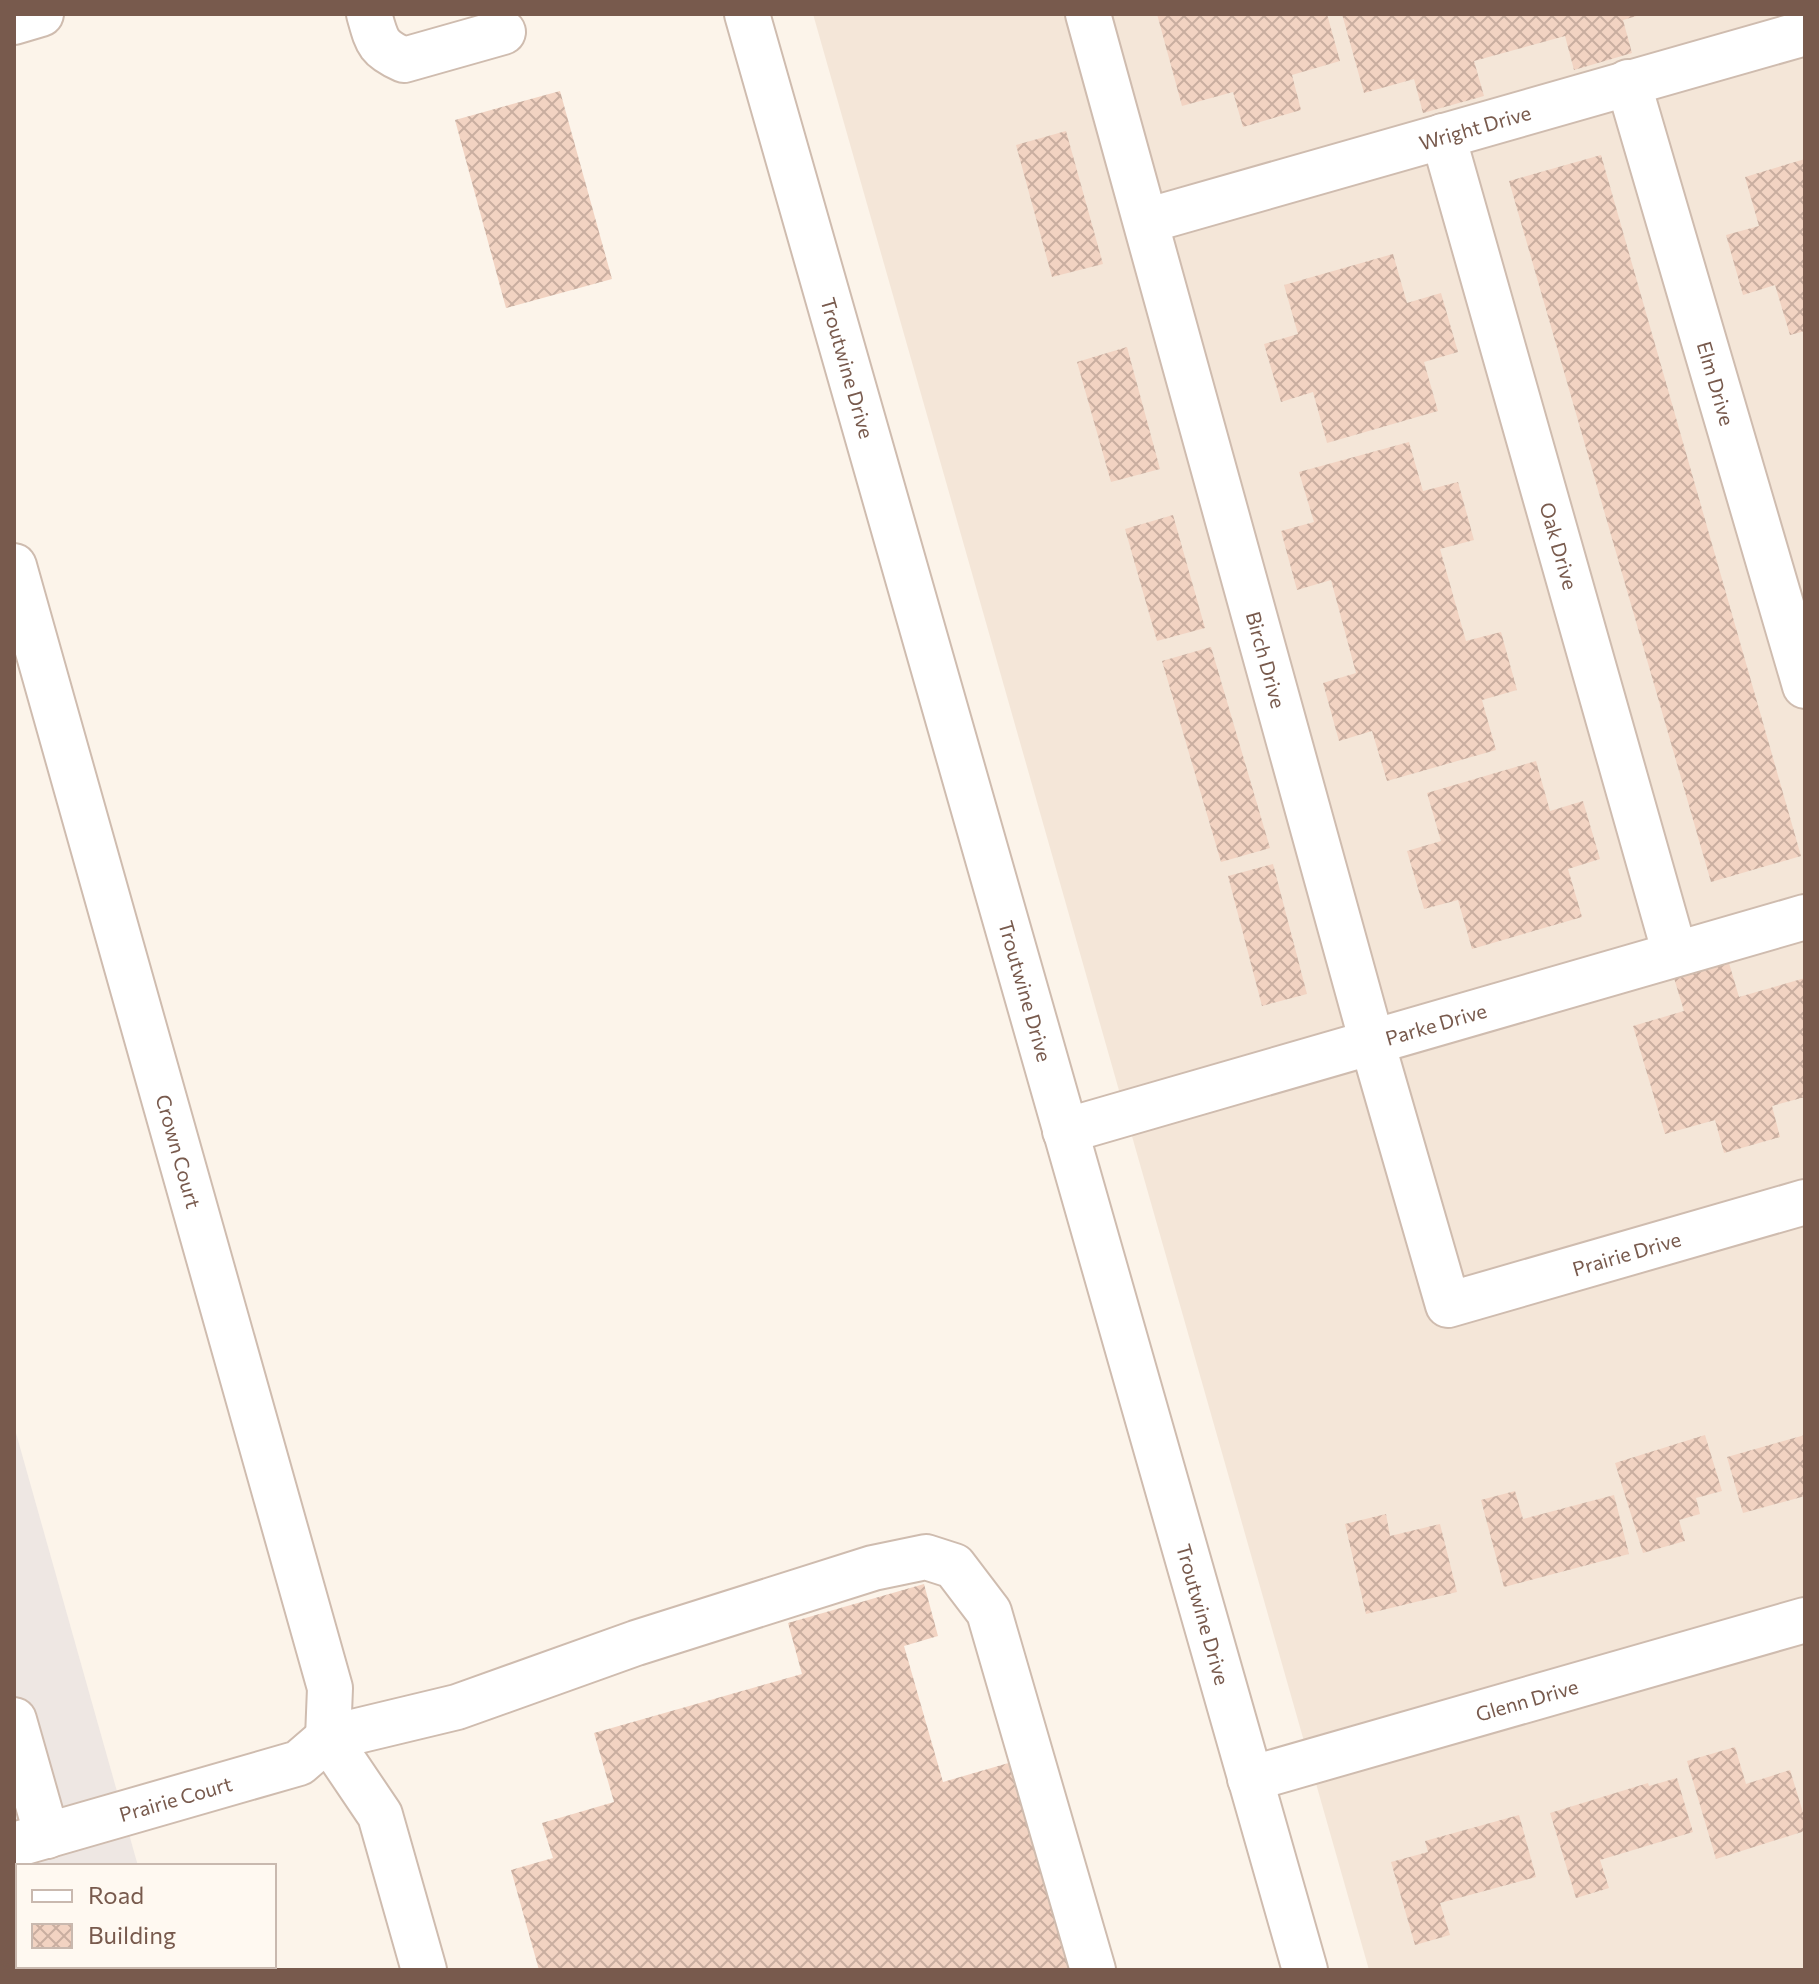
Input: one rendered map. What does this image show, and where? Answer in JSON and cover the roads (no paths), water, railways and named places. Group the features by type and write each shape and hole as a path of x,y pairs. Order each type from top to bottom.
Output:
{"street":[{"path":"14,22 41,14"},
{"path":"369,14 376,38 385,51 404,60 503,32"},
{"name":"Troutwine Drive","path":"747,14 1305,1970"},
{"name":"Birch Drive","path":"1088,14 1372,1042 1448,1305"},
{"name":"Wright Drive","path":"1146,221 1805,33"},
{"name":"Elm Drive","path":"1628,82 1805,686"},
{"name":"Oak Drive","path":"1443,136 1675,954"},
{"name":"Crown Court","path":"14,566 330,1688 328,1738"},
{"name":"Parke Drive","path":"1065,1131 1805,917"},
{"name":"Prairie Drive","path":"1448,1305 1805,1202"},
{"path":"424,1970 380,1815 328,1738 457,1707 636,1643 873,1568 926,1557 954,1566 989,1612 1093,1970"},
{"name":"Glenn Drive","path":"1250,1779 1805,1620"},
{"path":"14,1720 49,1844"},
{"name":"Prairie Court","path":"49,1844 299,1763 328,1738"}]}
